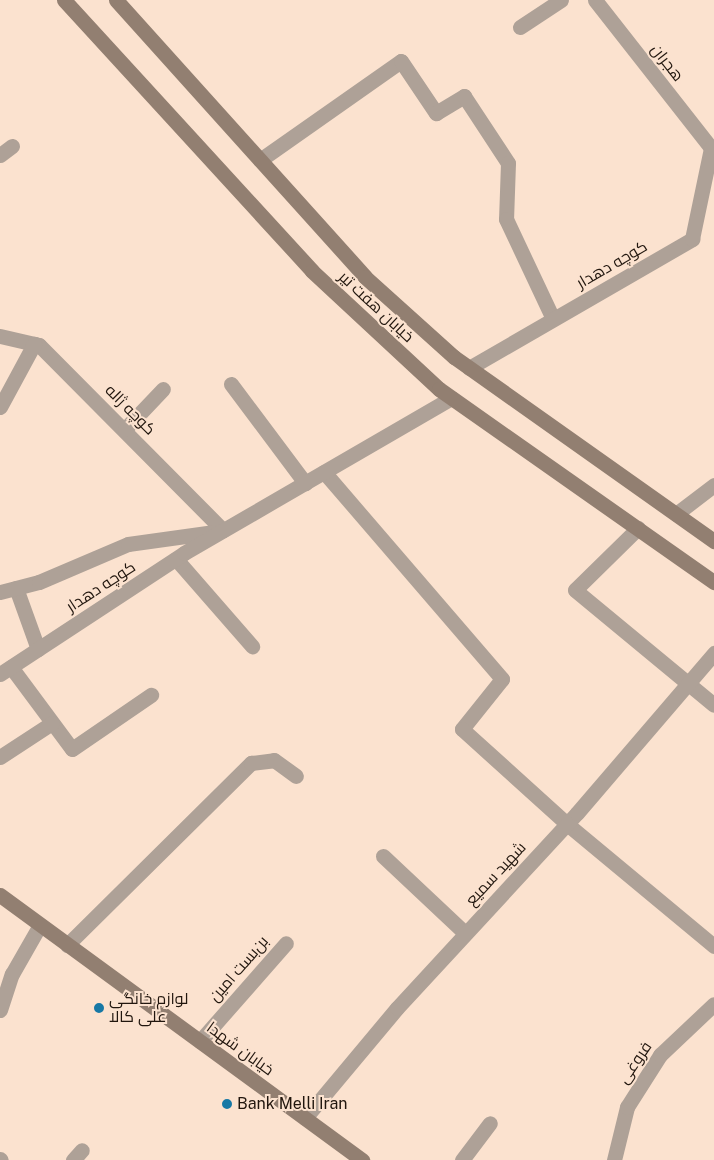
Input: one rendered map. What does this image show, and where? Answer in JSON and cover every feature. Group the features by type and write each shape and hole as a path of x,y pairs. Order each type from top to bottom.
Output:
{"street":[{"name":"خیابان هفت تیر","path":"64,0 312,271 451,398 714,582"},
{"name":"خیابان هفت تیر","path":"116,0 365,276 469,368 714,541"},
{"path":"520,27 561,0"},
{"name":"هجران","path":"595,0 713,148"},
{"path":"260,160 402,61 436,113 464,96 508,163 506,219 553,319"},
{"path":"0,155 12,146"},
{"name":"کوچه دهدار","path":"469,368 692,238 713,148"},
{"name":"کوچه ژاله","path":"0,336 39,345 125,429 223,530"},
{"path":"0,407 34,344"},
{"path":"231,384 305,483"},
{"path":"125,429 163,389"},
{"name":"کوچه دهدار","path":"6,670 223,530 451,398"},
{"path":"324,472 502,679 462,729 567,824 714,946"},
{"path":"676,514 714,485"},
{"path":"638,528 575,590 687,685 714,705"},
{"name":"کوچه دهدار","path":"0,592 39,582 128,544 223,530"},
{"path":"176,559 252,646"},
{"path":"16,588 38,649"},
{"name":"شهید سمیع","path":"305,1118 465,934 567,824 714,653"},
{"path":"6,670 72,749 151,695"},
{"path":"0,757 52,723"},
{"path":"67,944 251,763 274,760 296,776"},
{"path":"383,856 465,934"},
{"name":"خیابان شهدا","path":"0,895 362,1160"},
{"path":"0,1010 3,992 40,925"},
{"name":"بن‌بست امین","path":"200,1042 286,943"},
{"name":"فروغی","path":"614,1160 627,1107 660,1055 714,1004"},
{"path":"462,1160 490,1122"}],"place":[{"name":"لوازم خانگی علی کالا","path":"99,1008"},
{"name":"Bank Melli Iran","path":"227,1104"}]}
